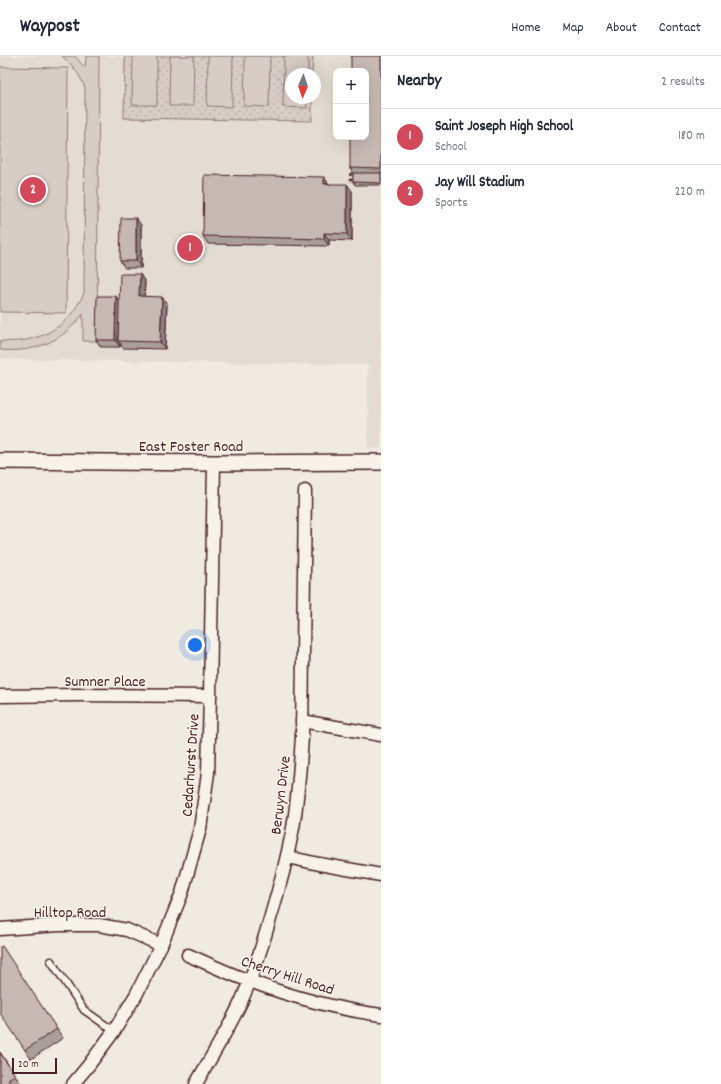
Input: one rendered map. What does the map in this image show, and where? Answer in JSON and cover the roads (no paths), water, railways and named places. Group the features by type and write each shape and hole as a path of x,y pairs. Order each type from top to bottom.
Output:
{"street":[{"name":"East Foster Road","path":"0,461 214,463 381,462"},
{"name":"Cedarhurst Drive","path":"73,1084 114,1031 136,995 161,945 182,893 200,829 208,773 214,463"},
{"name":"Berwyn Drive","path":"196,1084 220,1044 241,1003 250,981 266,933 287,857 297,799 300,767 302,722 304,491"},
{"name":"Sumner Place","path":"0,696 210,696"},
{"path":"302,722 381,735"},
{"path":"287,857 381,875"},
{"name":"Hilltop Road","path":"0,929 99,924 128,930 161,945"},
{"name":"Cherry Hill Road","path":"188,955 250,981 294,996 381,1015"}],"lane":[{"path":"51,961 84,1010 114,1031"}],"place":[{"name":"Jay Will Stadium","path":"33,190"},
{"name":"Saint Joseph High School","path":"190,248"}]}
